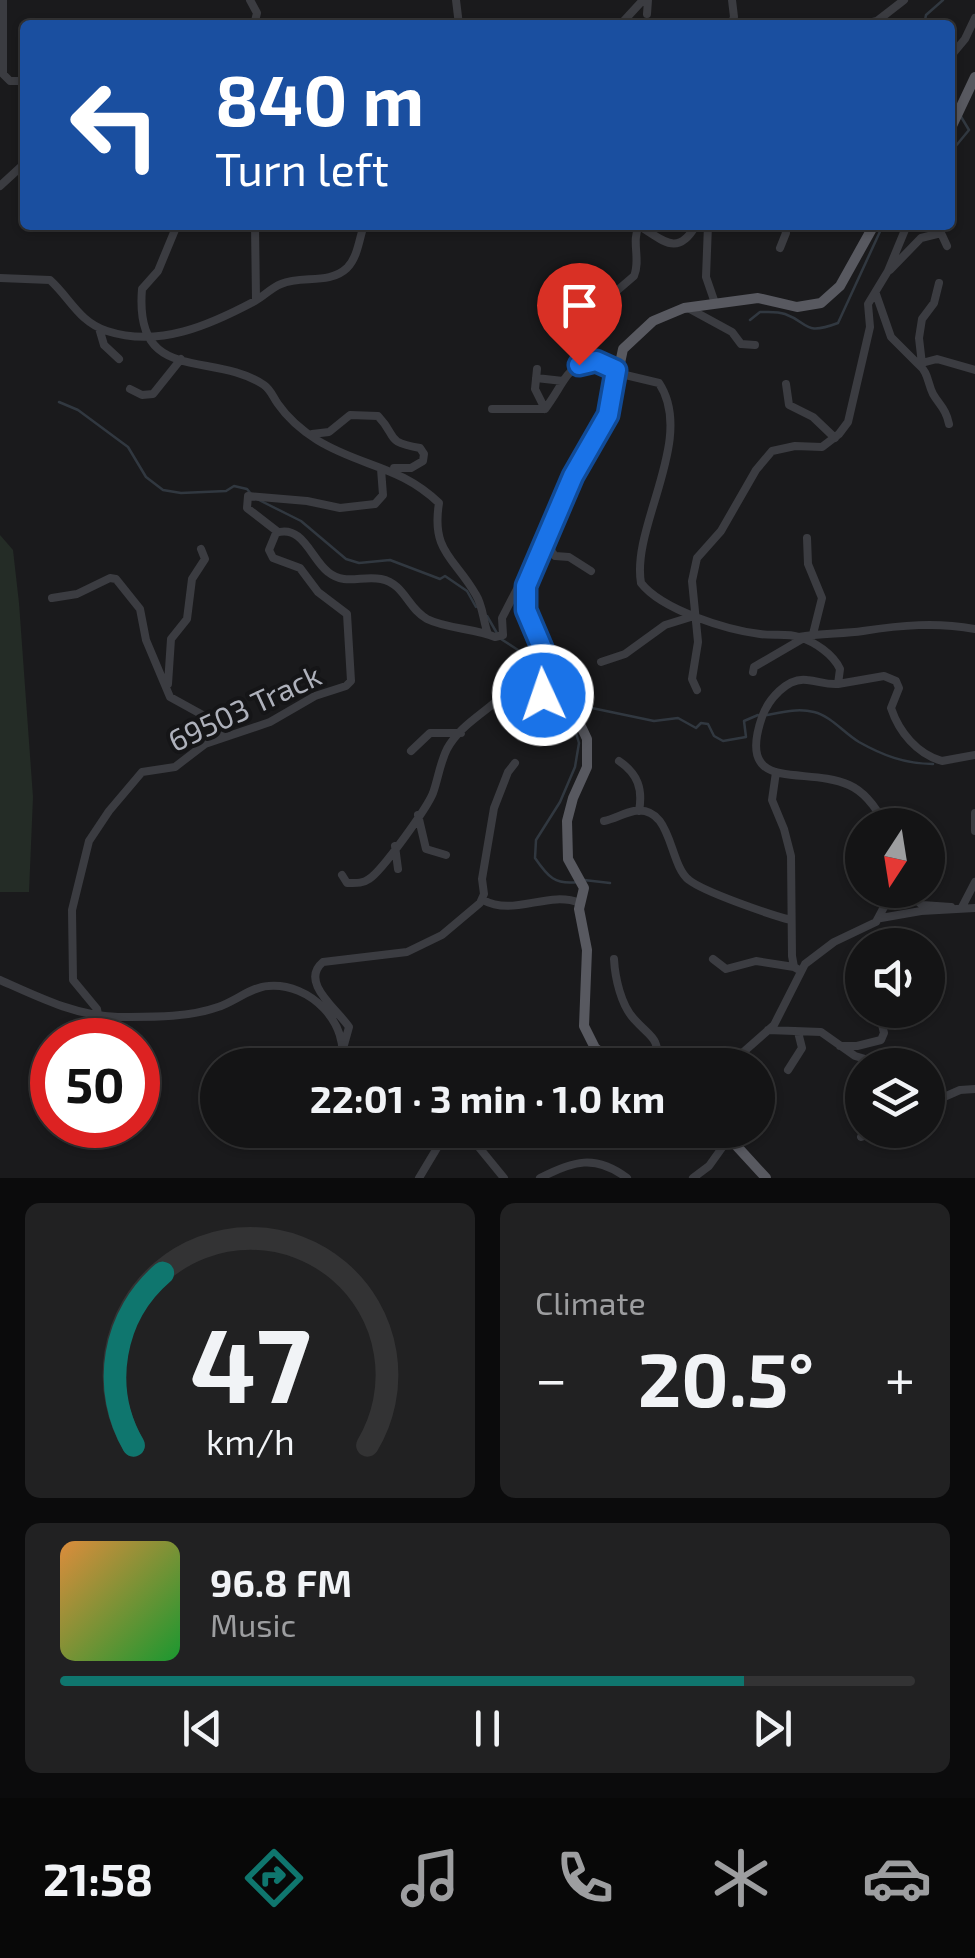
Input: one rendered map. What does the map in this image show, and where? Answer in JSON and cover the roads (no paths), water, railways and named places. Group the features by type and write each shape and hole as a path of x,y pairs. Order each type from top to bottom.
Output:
{"main road":[{"path":"955,120 975,77"},
{"path":"595,1048 584,1026 587,957 580,903 584,888 568,859 567,821 572,798 588,767 587,739 580,724 545,700 551,669 526,610 526,586 578,464 608,415 623,349 636,334 662,315 715,303 771,299 805,307 821,303 840,286 871,230"},
{"path":"739,1148 766,1178"}],"street":[{"path":"2,0 4,74 10,81 20,81"},
{"path":"646,0 646,14"},
{"path":"625,20 646,0"},
{"path":"878,20 904,0"},
{"path":"955,51 975,18"},
{"path":"0,186 20,167"},
{"path":"175,230 158,270 142,289 148,338 162,353 263,385 280,407 324,444 410,479 439,503 436,521 440,542 475,592 488,634"},
{"path":"255,230 256,300"},
{"path":"0,278 50,280 71,308 100,328 148,338 186,332 283,283 324,279 342,272 355,256 363,230"},
{"path":"574,303 570,313 578,320 584,319 634,276 638,230"},
{"path":"645,230 660,240 676,243 686,240 693,230"},
{"path":"708,230 706,277 715,303"},
{"path":"780,248 785,230"},
{"path":"697,690 692,678 698,642 692,580 697,558 721,531 763,460 778,448 822,447 835,438 851,416 870,324 866,308 888,271 905,230"},
{"path":"888,271 924,236 940,233 947,246"},
{"path":"920,364 922,319 934,303 939,283"},
{"path":"876,294 891,337 926,370 949,424"},
{"path":"688,308 732,332 741,344 755,346"},
{"path":"100,328 104,345 118,359"},
{"path":"130,389 142,395 153,394 180,359"},
{"path":"920,364 937,359 975,370"},
{"path":"545,409 563,380 584,362 596,361 659,383 667,414 664,472 641,553 642,583 657,598 694,615 730,628 800,638 828,652 841,672 838,684"},
{"path":"545,409 535,389 536,373 563,380"},
{"path":"786,384 789,405 813,417 835,438"},
{"path":"492,409 545,409"},
{"path":"308,433 329,432 351,414 378,416 396,442 420,448 424,454 422,462 414,467 384,470"},
{"path":"384,470 383,495 378,504 340,508 251,494 246,505 278,532 286,531 301,539 330,574 346,580 374,578 392,583 426,618 502,636 503,614 518,587 526,586"},
{"path":"555,517 560,523 550,546 552,552 591,570"},
{"name":"69503 Track","path":"98,1014 74,984 71,923 86,848 109,811 142,772 175,767 197,748 270,722 314,696 351,681 348,614 318,592 300,568 273,558 269,550 278,532"},
{"path":"807,538 807,558 822,598 813,634"},
{"path":"168,688 171,639 187,619 192,579 205,559 201,548"},
{"path":"52,598 78,594 108,579 116,580 140,609 146,640 170,698 220,724 220,732 212,743"},
{"path":"601,662 625,654 665,625 694,615"},
{"path":"753,672 754,666 813,634 860,632 896,625 938,624 975,629"},
{"path":"342,875 350,884 367,881 414,825 431,797 447,750 469,720 490,710 509,692 521,672 528,673 545,700"},
{"path":"873,808 863,794 847,784 762,766 755,754 755,740 768,703 798,680 824,685 884,676 896,681 899,688 891,708 911,742 942,761 975,754"},
{"path":"411,751 430,732 461,733"},
{"path":"618,761 638,782 642,796 639,811"},
{"path":"344,1048 349,1027 318,989 314,978 318,965 370,954 407,952 442,936 482,900 495,804 515,763"},
{"path":"748,1048 780,1018 798,969 791,920 790,849 772,800 776,772"},
{"path":"604,821 639,811 658,821 689,880 764,913 791,920"},
{"path":"975,814 975,831"},
{"path":"418,816 424,846 430,852 446,855"},
{"path":"396,846 398,869"},
{"path":"962,907 975,882"},
{"path":"482,900 514,906 560,898 580,903"},
{"path":"713,959 726,968 756,961 798,969 834,942 878,920 921,910 975,908 945,906"},
{"path":"878,920 884,908"},
{"path":"614,959 628,1011 658,1042 658,1048"},
{"path":"0,980 51,1004 98,1014 190,1014 223,1006 262,987 276,986 300,991 315,1000 333,1020 344,1045"},
{"path":"840,1046 881,1040 883,1028"},
{"path":"768,1030 821,1032 845,1049"},
{"path":"788,1070 801,1050 798,1032"},
{"path":"945,1097 960,1090 975,1090"},
{"path":"419,1178 437,1148"},
{"path":"481,1148 504,1178"},
{"path":"693,1178 709,1166 719,1148"},
{"path":"540,1178 566,1164 585,1160 610,1166 627,1178"}],"waterway":[{"path":"925,20 943,0"},
{"path":"955,147 969,130 960,115"},
{"path":"750,320 760,312 772,312 812,328 838,323 881,230"},
{"path":"59,402 78,410 128,447 146,477 163,490 226,491 234,486 251,494"},
{"path":"257,499 301,521 346,559 359,563 390,560 440,579 445,576 467,591 476,607"},
{"path":"487,616 498,635"},
{"path":"501,639 544,667 546,673"},
{"path":"551,684 564,698 587,707 654,721 678,718 696,728 701,723 708,724 714,736 723,741 746,737 744,721 758,715"},
{"path":"767,715 796,710 814,712 876,751 933,764"},
{"path":"554,713 576,733 579,743 575,767 560,802 536,840 535,858 553,878 578,882"},
{"path":"584,880 610,883"}]}
